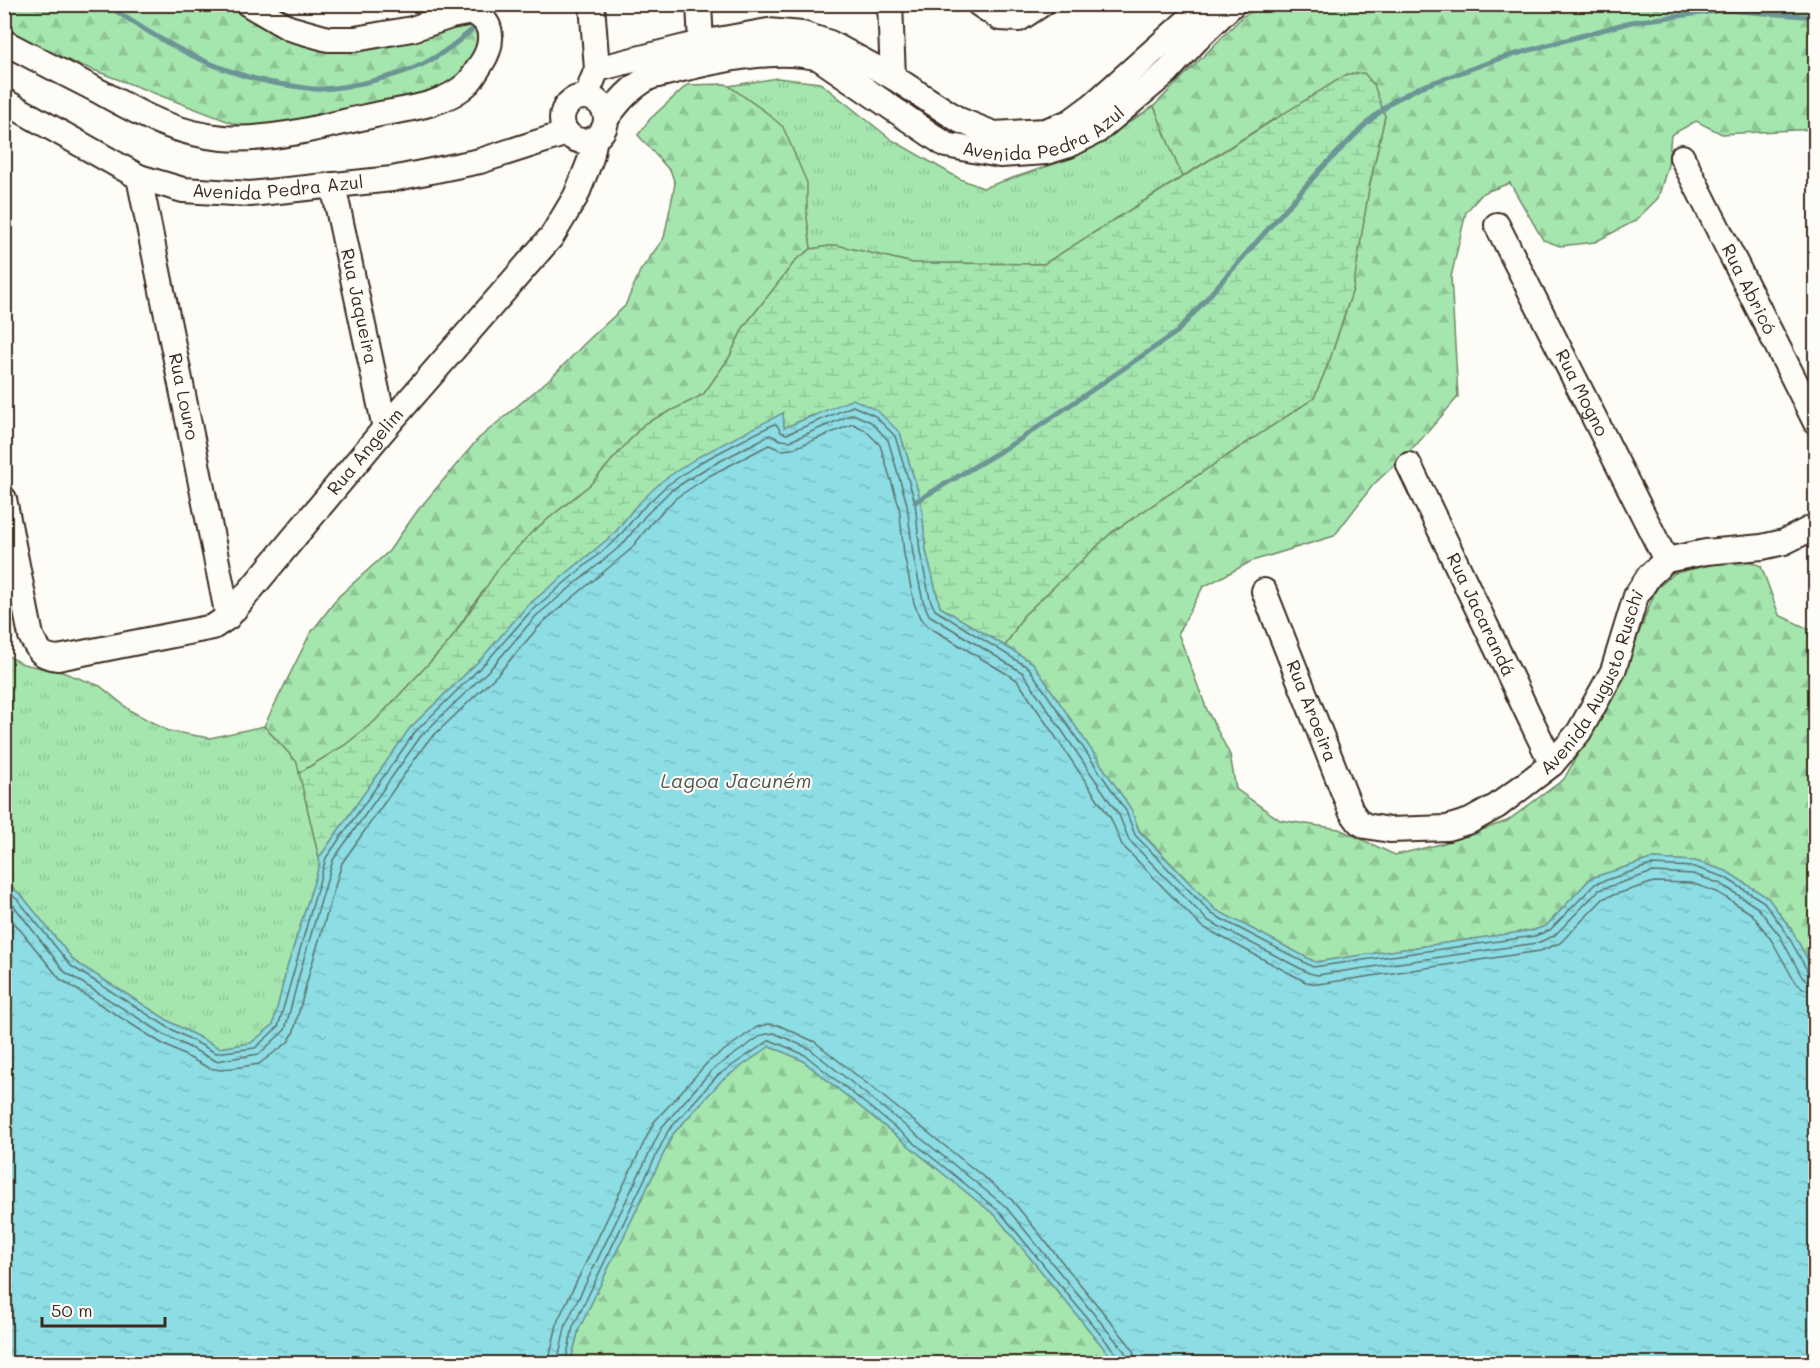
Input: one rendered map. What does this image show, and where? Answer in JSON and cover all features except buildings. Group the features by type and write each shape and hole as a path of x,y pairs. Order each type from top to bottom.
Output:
{"street":[{"path":"4,42 148,118 180,131 225,138 279,136 448,98 468,83 483,61 491,36 486,22 472,12 451,16 412,29 355,39 328,39 289,28 248,4"},
{"path":"586,98 597,69 592,4"},
{"path":"699,4 701,42"},
{"path":"890,4 893,77"},
{"path":"979,4 1000,18 1019,19 1042,4"},
{"name":"Avenida Pedra Azul","path":"597,69 701,42 768,31 802,34 830,43 893,77 959,120 994,134 1045,131 1070,122 1093,105 1206,4"},
{"name":"Avenida Pedra Azul","path":"4,101 139,177 183,190 250,194 392,179 455,167 567,133 580,141 600,129 622,96 650,77 739,57 805,55 819,58 946,145 1000,155 1046,152 1069,145 1097,131 1168,71 1233,4"},
{"path":"567,133 563,125 564,110 571,101 586,98 601,106 600,129"},
{"name":"Rua Angelim","path":"4,499 31,636 45,657 58,658 213,627 228,616 385,428 552,236 576,196 600,129"},
{"name":"Rua Abricó","path":"1682,157 1815,423"},
{"name":"Rua Louro","path":"139,177 228,616"},
{"name":"Rua Jaqueira","path":"333,185 385,428"},
{"name":"Rua Mogno","path":"1497,225 1666,560"},
{"name":"Rua Jacarandá","path":"1409,465 1552,764"},
{"path":"1666,560 1706,552 1762,547 1784,542 1815,526"},
{"name":"Avenida Augusto Ruschi","path":"1366,826 1390,831 1447,828 1470,821 1497,806 1552,764 1579,732 1613,671 1636,596 1649,576 1666,560"},
{"name":"Rua Aroeira","path":"1264,591 1351,811 1359,822 1366,826"}],"green space":[{"path":"1269,4 1815,5 1815,129 1722,134 1696,121 1671,135 1668,165 1658,198 1635,221 1595,242 1560,246 1543,240 1510,183 1483,193 1466,212 1451,277 1458,397 1417,444 1373,485 1334,536 1252,561 1203,587 1178,633 1207,710 1230,755 1236,789 1280,820 1339,829 1395,855 1441,844 1507,821 1564,779 1626,666 1656,589 1675,573 1741,558 1761,566 1779,615 1815,632 1815,973 1791,929 1768,898 1726,871 1695,861 1651,859 1591,878 1546,926 1534,930 1315,962 1216,910 1139,830 1131,809 1033,663 1005,646 1024,615 1112,532 1314,398 1330,359 1353,289 1369,188 1385,116 1274,119 1182,177 1154,106 1243,16"},
{"path":"4,5 260,5 345,51 464,23 487,35 483,63 460,104 274,139 41,50 5,31"},
{"path":"1364,73 1374,85 1385,116 1369,188 1353,289 1330,359 1314,398 1112,532 1024,615 1005,646 940,607 926,551 921,501 900,433 813,415 784,428 783,413 635,507 614,534 527,606 482,658 410,728 319,858 299,773 345,745 375,721 449,642 501,565 531,533 591,484 644,424 703,395 729,358 743,328 796,260 811,249 836,245 913,263 1044,264 1347,74"},
{"path":"777,78 820,83 892,140 960,179 983,188 1075,157 1154,106 1182,177 1044,264 913,263 836,245 811,249 807,218 767,113 729,86"},
{"path":"726,84 783,127 807,183 807,218 811,249 796,260 743,328 729,358 703,395 644,424 591,484 531,533 477,599 449,642 375,721 345,745 299,773 297,762 264,726 310,634 339,596 389,551 418,510 478,439 553,376 625,306 640,271 664,238 675,184 671,172 638,135 650,119 687,85"},
{"path":"4,654 23,664 62,672 100,686 131,711 168,731 210,738 264,726 297,762 320,863 287,968 273,1025 251,1043 219,1048 172,1023 74,961 23,897 5,881"},
{"path":"770,1046 802,1060 996,1216 1116,1363 570,1364 579,1329 673,1134 722,1080"}],"water":[{"name":"Lagoa Jacuném","path":"853,399 878,411 900,433 921,501 926,551 940,607 1033,663 1131,809 1139,831 1216,910 1315,962 1534,930 1546,926 1591,878 1651,859 1695,861 1726,871 1768,898 1791,929 1815,973 1815,1363 1116,1363 996,1216 802,1060 770,1046 722,1080 673,1134 579,1329 570,1363 5,1363 5,881 23,897 74,961 172,1023 219,1048 251,1043 273,1025 287,968 320,863 319,858 410,728 482,658 527,606 614,534 635,507 662,481 698,457 783,413 784,428"}],"waterway":[{"path":"106,4 172,45 218,67 267,82 314,89 356,85 404,72 440,54 479,24"},
{"path":"915,502 1019,440 1177,332 1320,170 1369,121 1393,101 1418,88 1498,59 1631,22 1725,10 1816,17"}]}
